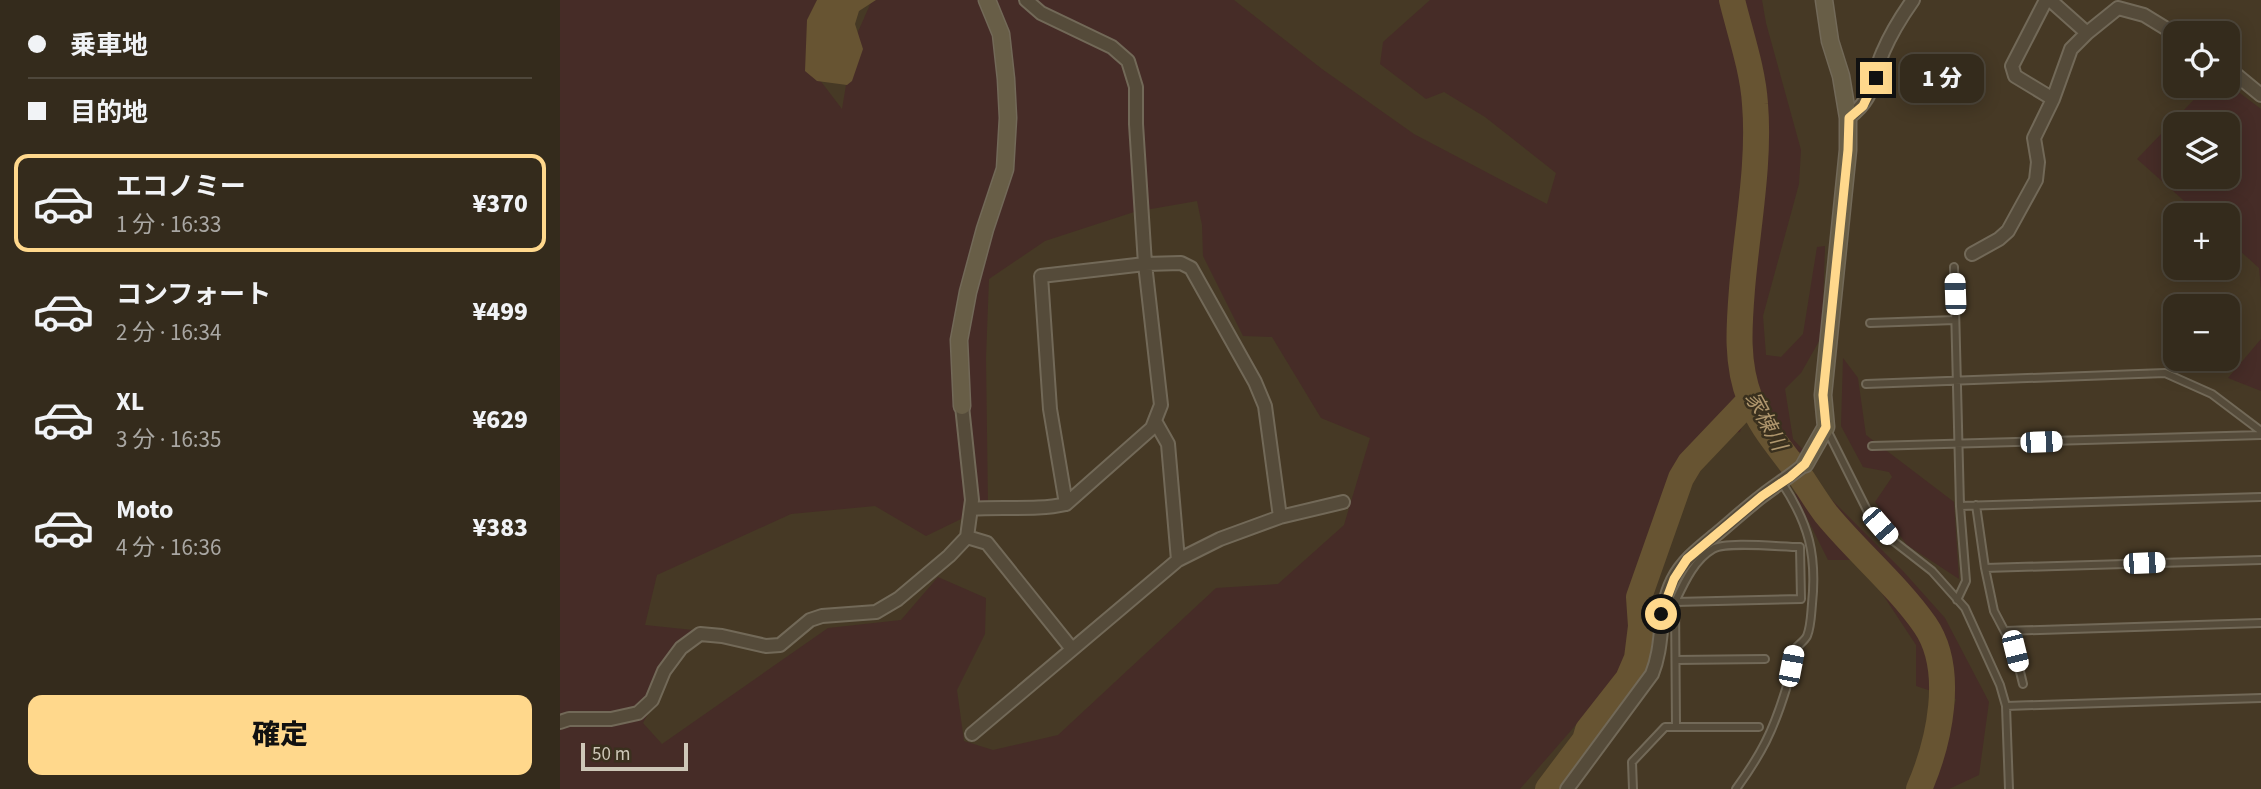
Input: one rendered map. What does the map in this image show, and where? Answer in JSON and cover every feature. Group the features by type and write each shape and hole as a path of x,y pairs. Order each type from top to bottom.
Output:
{"street":[{"path":"560,722 569,719 611,719 638,713 652,700 664,671 681,648 700,634 723,636 766,646 780,645 810,620 822,616 876,612 898,599 949,556 967,537 971,509 959,340 968,292 1005,169 1008,118 1000,34 987,0"},
{"path":"971,509 998,506 1047,508 1066,504 1152,428 1161,405 1145,264 1136,87 1128,61 1112,47 1041,13 1026,0"},
{"path":"1567,789 1652,674 1657,662 1665,598 1687,559 1805,464 1826,427 1823,395 1849,118 1841,76 1830,41 1824,0"},
{"path":"1849,118 1863,106 1894,28 1913,0"},
{"path":"2053,99 2015,76 2012,66 2048,0 2087,33"},
{"path":"1972,254 2008,231 2036,180 2038,162 2034,138 2053,99 2071,49 2118,8 2144,15 2163,27"},
{"path":"2240,78 2261,95"},
{"path":"1066,504 1050,409 1041,276 1145,264 1181,263 1191,268 1255,382 1265,406 1280,517"},
{"path":"1155,421 1168,444 1178,560"},
{"path":"972,734 1178,560 1220,538 1280,517 1343,502"},
{"path":"967,537 987,543 1072,649"}],"lane":[{"path":"1954,267 1960,506 1966,581 1957,600"},
{"path":"1870,323 1955,320"},
{"path":"1866,384 2165,373 2211,394 2261,433"},
{"path":"1826,427 1868,512 1891,539 1932,571 1965,608 2000,685 2006,706 2009,789"},
{"path":"1872,446 2261,433"},
{"path":"1736,789 1767,743 1785,692 1794,650 1807,638 1810,624 1815,582 1813,550 1806,526 1786,480"},
{"path":"1960,506 2261,497"},
{"path":"1976,505 1994,611 2015,651 2022,684"},
{"path":"1675,602 1801,599 1800,547 1732,544 1713,549 1690,572 1675,602 1676,727"},
{"path":"1985,568 2261,560"},
{"path":"2005,631 2261,623"},
{"path":"1676,660 1765,659"},
{"path":"2006,706 2261,698"},
{"path":"1633,789 1632,762 1665,727 1759,727"}],"shaded area":[{"path":"560,0 817,0 816,75 842,109 853,43 872,0 1234,0 1322,69 1414,134 1547,204 1556,173 1485,117 1444,92 1426,99 1380,64 1383,42 1430,0 1762,0 1801,150 1799,184 1763,316 1766,355 1781,357 1803,334 1817,247 1825,246 1822,336 1801,373 1785,389 1793,439 1806,453 1793,451 1764,396 1752,399 1740,432 1700,437 1678,478 1629,664 1520,789 560,789","holes":["1197,201 1202,225 1203,256 1243,336 1272,337 1321,418 1370,438 1344,525 1278,584 1216,588 1058,735 993,750 964,741 957,690 985,634 986,598 938,577 901,620 828,628 662,744 643,723 693,630 645,625 657,575 791,514 875,506 926,536 988,506 986,358 989,279 1045,241 1134,212"]},
{"path":"817,0 876,0 859,11 855,24 863,49 852,81 847,85 817,81 805,71 807,20"},
{"path":"2240,93 2261,109 2261,290 2259,268 2240,251 2240,203 2186,203 2171,189 2240,189 2240,112 2182,112 2195,98 2240,98"},
{"path":"2163,132 2163,182 2137,159"},
{"path":"2261,339 2261,391 2228,378 2234,371 2240,371 2240,364"},
{"path":"1843,358 1858,378 1866,435 1954,502 1959,579 1907,545 1875,502 1892,477 1889,472 1863,467 1841,426"},
{"path":"1814,482 1903,571 1945,618 1989,702 1979,775 1949,789 1929,789 1956,699 1916,686 1916,645 1860,560 1828,560 1795,494"}],"waterway":[{"name":"家棟川","path":"1732,0 1752,78 1756,126 1740,317 1742,372 1754,408 1763,424 1821,508 1914,610 1934,643 1940,663 1941,707 1933,750 1919,789"},
{"path":"1548,789 1585,740 1588,730 1628,679 1637,658 1641,626 1639,597 1681,478 1690,463 1750,400"}],"route":[{"path":"1661,614 1665,598 1687,559 1805,464 1826,427 1823,395 1849,118 1863,106 1876,78"}]}
